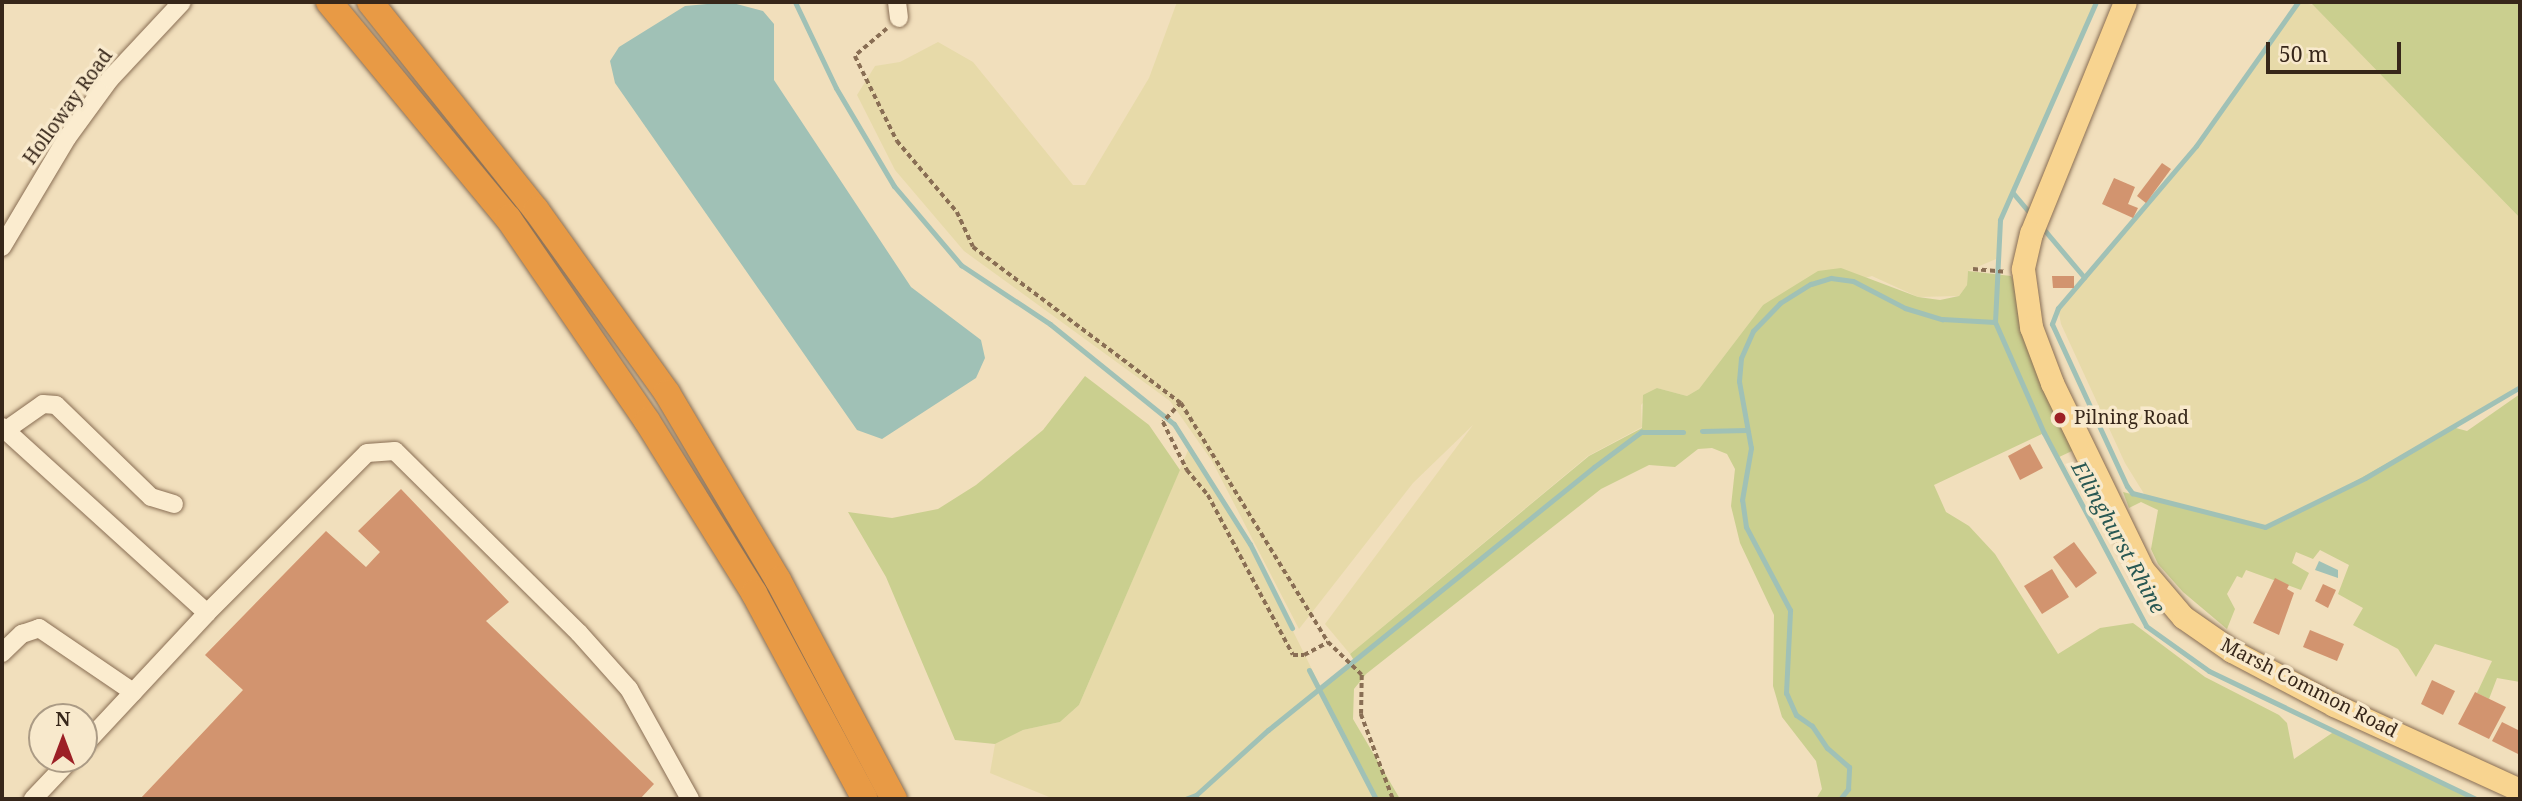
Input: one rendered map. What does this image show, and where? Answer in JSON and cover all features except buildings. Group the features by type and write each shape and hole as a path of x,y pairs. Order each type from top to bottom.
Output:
{"highway":[{"path":"329,2 508,218 647,421 754,593 865,799"},
{"path":"370,2 536,210 667,393 778,580 894,799"}],"main road":[{"name":"Marsh Common Road","path":"2125,2 2041,207 2023,269 2032,327 2052,383 2143,570 2183,617 2232,651 2334,705 2520,790"}],"street":[{"name":"Holloway Road","path":"2,247 66,138 110,79 179,5"},
{"path":"174,504 151,497 55,405 43,404 4,429 207,613"},
{"path":"98,730 207,613 367,453 395,451 579,633 629,689 690,799"},
{"path":"2,653 22,634 39,628 133,692"},
{"path":"33,799 58,773"}],"path":[{"path":"898,10 855,57 897,141 957,212 974,247 1181,403 1328,642 1362,675 1361,714 1393,799"},
{"path":"1973,269 2006,272"},
{"path":"1181,403 1163,422 1187,470 1208,495 1293,655 1304,655 1328,642"}],"shaded area":[{"path":"1177,2 2096,2 2000,220 1996,259 1968,271 1967,285 1959,296 1918,297 1872,276 1763,305 1699,389 1687,396 1657,388 1641,405 1642,427 1588,456 1350,654 1325,624 1473,425 1413,483 1299,629 1212,461 1170,401 964,251 895,170 857,95 875,66 900,62 938,42 973,62 1073,185 1085,185 1149,78"},
{"path":"2298,2 2313,5 2520,218 2520,387 2364,478 2265,527 2146,497 2125,463 2061,324 2058,308 2196,146"},
{"path":"1189,448 1250,544 1376,799 1054,799 990,773 995,744 1023,730 1060,722 1079,705"}],"green space":[{"path":"2310,2 2520,2 2520,218 2313,5"},
{"path":"1841,268 1918,297 1940,300 1959,296 1967,285 1968,271 2011,276 2074,450 2057,458 2044,433 1934,485 1946,512 1969,526 1995,554 2058,654 2100,628 2133,623 2205,677 2279,715 2287,723 2294,759 2335,731 2476,799 1816,799 1822,789 1816,761 1782,717 1773,686 1774,615 1740,543 1731,506 1735,469 1727,454 1712,448 1698,449 1675,467 1649,465 1601,489 1366,674 1354,689 1353,719 1400,799 1376,799 1318,690 1355,662 1350,654 1589,456 1642,428 1643,395 1657,388 1687,396 1699,389 1763,305 1818,271"},
{"path":"1085,376 1149,425 1180,470 1079,705 1060,722 1023,730 995,744 955,740 886,577 848,512 892,518 938,509 976,485 1043,430"},
{"path":"2520,394 2520,682 2497,678 2489,699 2477,693 2492,661 2435,644 2416,677 2398,649 2353,625 2363,608 2338,594 2349,565 2320,550 2313,559 2296,552 2292,563 2309,573 2301,590 2246,570 2242,578 2237,576 2227,594 2235,609 2227,629 2183,592 2158,564 2151,549 2158,510 2141,502 2129,508 2123,492 2265,527 2284,521 2452,427 2467,431"}],"water":[{"path":"729,2 763,11 774,24 774,80 911,287 981,340 985,358 976,378 882,439 857,430 615,83 610,61 619,47 685,6"},
{"path":"2319,561 2338,570 2338,578 2315,570"}],"waterway":[{"path":"795,2 836,88 894,186 961,265 1050,324 1174,424 1250,544 1292,628"},
{"name":"Ellinghurst Rhine","path":"2096,2 2000,220 1995,322 2044,433 2146,626 2209,671 2476,799"},
{"path":"2298,2 2196,146 2058,308 2052,324 2127,486 2132,493 2265,527 2365,478 2520,387"},
{"path":"2013,193 2032,216"},
{"path":"2041,226 2084,277"},
{"path":"1840,799 1848,789 1849,767 1827,748 1812,726 1796,715 1786,693 1790,610 1746,527 1742,500 1751,448 1739,381 1741,358 1753,331 1780,303 1811,284 1831,278 1853,281 1905,308 1942,319 1995,322"},
{"path":"1702,431 1747,430"},
{"path":"1185,799 1196,795 1268,730 1641,432 1683,432"},
{"path":"1309,670 1376,799"}],"place":[{"name":"Pilning Road","path":"2060,418"}]}
